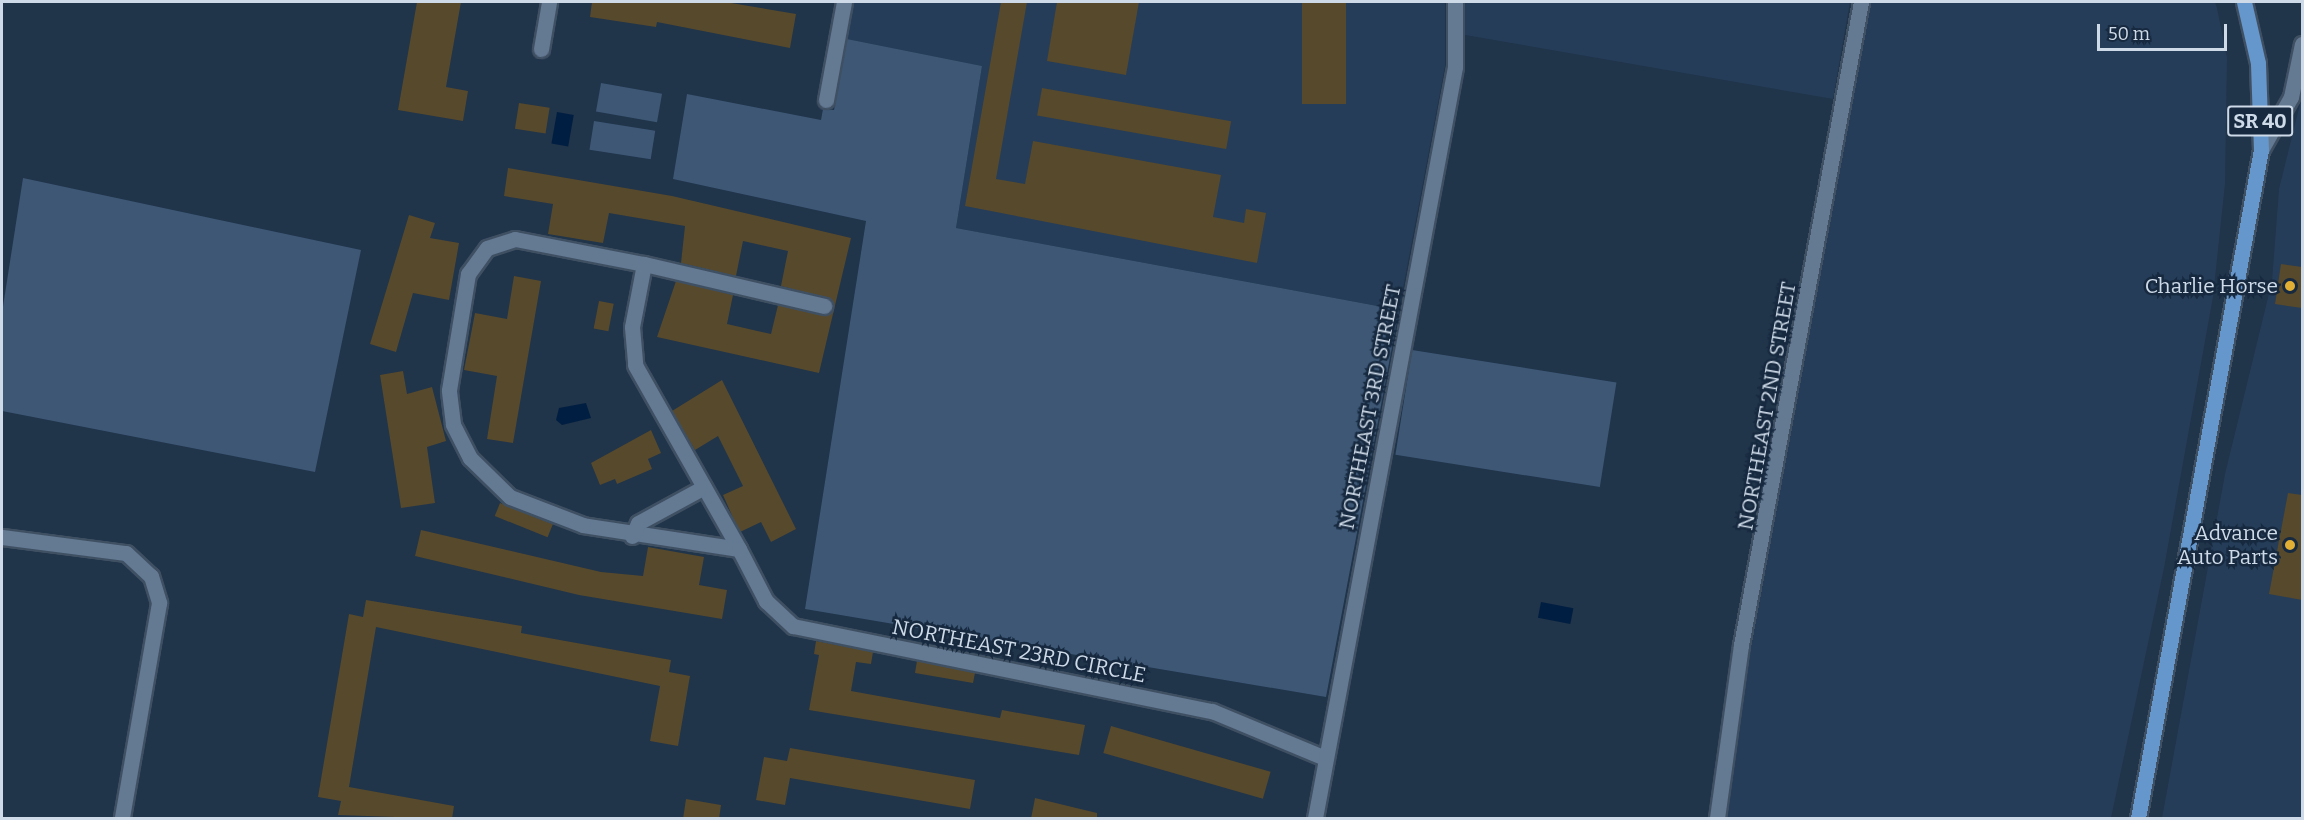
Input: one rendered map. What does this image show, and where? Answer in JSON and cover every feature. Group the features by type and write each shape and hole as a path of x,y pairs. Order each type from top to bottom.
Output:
{"main road":[{"name":"SR 40","path":"2138,819 2260,150 2258,63 2244,2"}],"street":[{"path":"541,49 549,2"},
{"path":"826,100 844,2"},
{"name":"NORTHEAST 3RD STREET","path":"1315,819 1455,67 1455,2"},
{"name":"NORTHEAST 2ND STREET","path":"1717,819 1741,645 1765,539 1861,2"},
{"path":"2260,150 2291,97 2302,44"},
{"path":"739,549 632,536 583,525 493,484 459,440 449,373 468,274 487,248 515,239 644,264 824,306"},
{"name":"NORTHEAST 23RD CIRCLE","path":"644,264 631,340 635,365 766,601 793,626 1212,711 1325,758"},
{"path":"632,536 638,524 704,487"},
{"path":"2,537 126,553 151,576 159,603 122,819"}],"shaded area":[{"path":"854,2 1445,2 1445,66 1399,310 956,228 982,66 847,39"},
{"path":"1465,2 1850,2 1833,99 1465,35"},
{"path":"1871,2 2215,2 2217,8 2227,58 2225,184 2213,297 2164,568 2111,818 1727,818 1751,647"},
{"path":"847,39 982,66 956,228 1399,310 1326,697 805,609 866,221 673,179 687,94 821,120 823,109 834,110"},
{"path":"601,83 662,94 657,122 596,112"},
{"path":"2302,96 2302,818 2162,818 2225,474 2272,281 2279,189"},
{"path":"557,112 574,115 568,146 551,144"},
{"path":"594,121 655,131 651,159 589,150"},
{"path":"23,178 361,250 315,472 2,411 2,313"},
{"path":"1412,350 1616,382 1600,487 1395,455"},
{"path":"586,403 591,418 562,425 556,420 559,408"},
{"path":"1541,602 1573,608 1570,624 1538,618"}],"building":[{"path":"417,2 461,2 446,87 468,91 463,121 398,110"},
{"path":"592,2 725,2 796,14 790,48 657,22 656,27 590,17"},
{"path":"1001,2 1027,2 996,179 1025,184 1033,141 1221,175 1213,217 1244,223 1246,209 1266,213 1257,263 965,206"},
{"path":"1057,2 1139,2 1126,75 1047,61"},
{"path":"1302,2 1346,2 1346,104 1302,104"},
{"path":"1042,88 1231,121 1226,149 1037,116"},
{"path":"519,103 550,108 546,134 515,129"},
{"path":"508,168 672,196 851,238 819,373 657,337 676,281 733,295 727,324 771,334 778,305 831,313 830,299 781,286 788,251 743,241 736,276 681,263 685,226 609,213 603,243 548,234 553,204 504,196"},
{"path":"409,215 435,223 430,238 459,243 449,300 413,293 396,352 370,344"},
{"name":"Charlie Horse","path":"2281,264 2302,267 2302,308 2275,304"},
{"path":"514,276 541,281 513,443 487,439 497,376 464,370 475,313 507,319"},
{"path":"599,301 614,304 608,331 594,328"},
{"path":"403,371 407,394 432,387 446,441 427,447 435,503 401,508 380,375"},
{"path":"722,380 796,529 771,542 761,522 740,532 734,520 723,495 743,486 718,436 695,450 672,411"},
{"path":"651,430 661,453 648,459 652,469 617,484 615,479 600,485 591,463"},
{"name":"Advance Auto Parts","path":"2288,493 2302,495 2302,600 2269,594"},
{"path":"500,503 553,524 548,537 495,516"},
{"path":"421,530 601,572 643,576 648,547 704,557 699,585 727,590 722,619 579,595 415,556"},
{"path":"366,600 522,626 521,633 671,660 669,672 690,676 678,746 650,741 660,686 376,627 349,787 454,806 452,819 338,815 341,801 318,797 349,614 363,617"},
{"path":"816,641 873,652 871,664 856,662 851,691 1000,718 1002,710 1085,725 1079,755 809,710 819,655 814,654"},
{"path":"917,661 975,673 973,683 915,673"},
{"path":"1111,726 1271,772 1263,799 1103,753"},
{"path":"790,748 975,780 970,809 790,778 785,805 756,800 764,757 787,761"},
{"path":"1035,798 1097,813 1097,819 1031,819"},
{"path":"686,799 721,805 719,819 683,819"}],"place":[{"name":"Charlie Horse","path":"2290,286"},
{"name":"Advance Auto Parts","path":"2290,545"}]}
